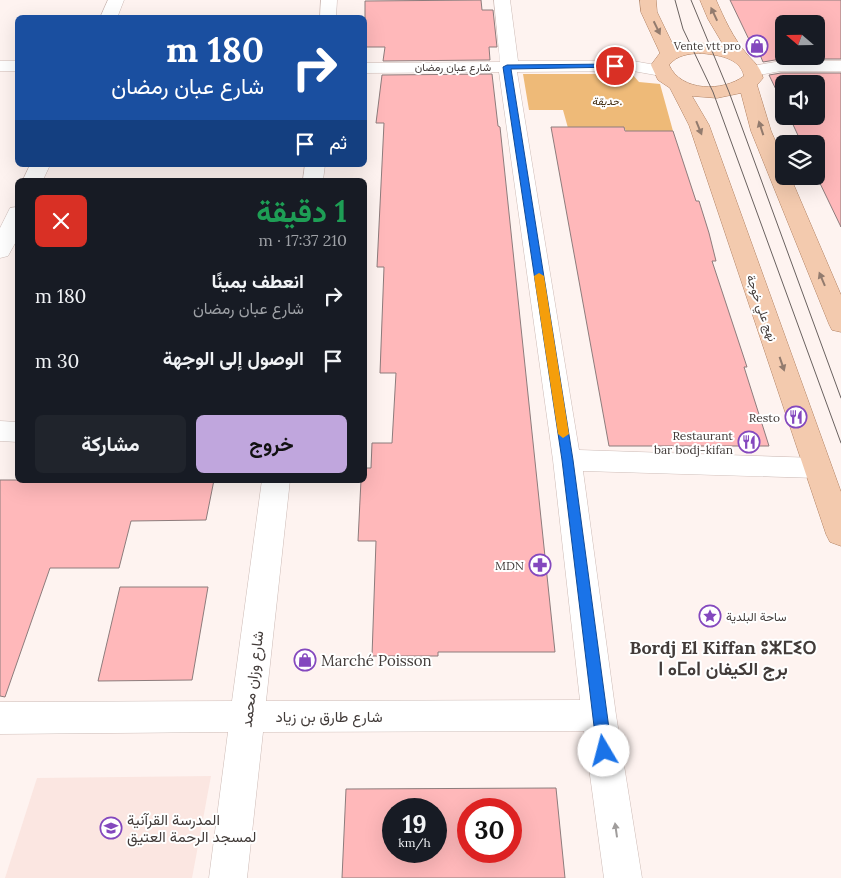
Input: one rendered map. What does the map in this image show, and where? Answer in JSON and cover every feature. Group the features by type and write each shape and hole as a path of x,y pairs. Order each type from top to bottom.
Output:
{"main road":[{"path":"648,0 649,12 669,54"},
{"path":"708,0 716,19 740,58"},
{"path":"751,78 729,92 709,92 669,78 660,65 669,54 684,49 700,48 740,58 749,64 761,131 841,324"},
{"name":"نهج علي خوجة","path":"669,78 699,125 841,534"}],"street":[{"path":"109,15 116,0"},
{"path":"328,15 329,0"},
{"path":"502,0 508,67 568,460 599,715 623,878"},
{"path":"0,66 15,66"},
{"name":"شارع عبان رمضان","path":"367,68 633,66 669,78"},
{"path":"751,78 781,66 841,66"},
{"path":"0,251 15,219"},
{"path":"0,431 15,432"},
{"path":"568,460 817,468"},
{"name":"شارع وزان محمد","path":"228,878 276,483"},
{"name":"شارع طارق بن زياد","path":"0,718 599,715"}],"shaded area":[{"name":"المدرسة القرآنية لمسجد الرحمة العتيق","path":"211,776 192,878 5,878 37,778"}],"green space":[{"name":"حديقة.","path":"523,74 632,74 639,82 660,84 673,131 626,131 624,127 568,128 563,110 529,110"}],"building":[{"path":"481,0 482,10 493,10 497,47 489,47 490,60 383,61 385,47 367,47 365,1"},
{"path":"730,0 841,0 841,59 825,59 825,15 775,15 775,60 763,62 758,50 754,50"},
{"path":"781,73 841,73 841,227 821,185 825,185 825,135 798,135 793,125 825,125 825,75 775,75 775,87 769,75"},
{"path":"492,74 498,126 500,127 555,652 438,652 438,656 372,656 376,541 358,541 361,483 367,483 367,468 371,468 372,443 392,443 396,373 380,373 384,267 377,267 384,123 376,123 382,75"},
{"path":"551,127 624,127 625,131 673,131 696,201 699,201 709,233 716,261 712,261 747,367 744,367 769,446 609,446"},
{"path":"0,480 15,480 15,483 213,483 206,520 131,521 119,568 50,568 5,697 0,696"},
{"path":"120,587 208,587 192,680 98,681"},
{"path":"556,788 565,878 342,878 346,789"}],"tram line":[{"path":"675,0 683,29 713,92 841,443"},
{"path":"691,0 729,92 841,398"}],"slow traffic":[{"path":"539,276 563,434"}],"place":[{"name":"Vente vtt pro","path":"757,46"},
{"name":"Resto","path":"796,417"},
{"name":"Restaurant bar bodj-kifan","path":"749,442"},
{"name":"MDN","path":"540,565"},
{"name":"ساحة البلدية","path":"710,616"},
{"name":"Marché Poisson","path":"305,660"},
{"name":"المدرسة القرآنية لمسجد الرحمة العتيق","path":"111,828"}],"district":[{"name":"Bordj El Kiffan ⵓⵣⵎⵉⵔ ⵏ ⴰⵎⴰⵏ برج الكيفان","path":"723,658"}],"route":[{"path":"604,751 568,460 507,67 615,66"}]}
